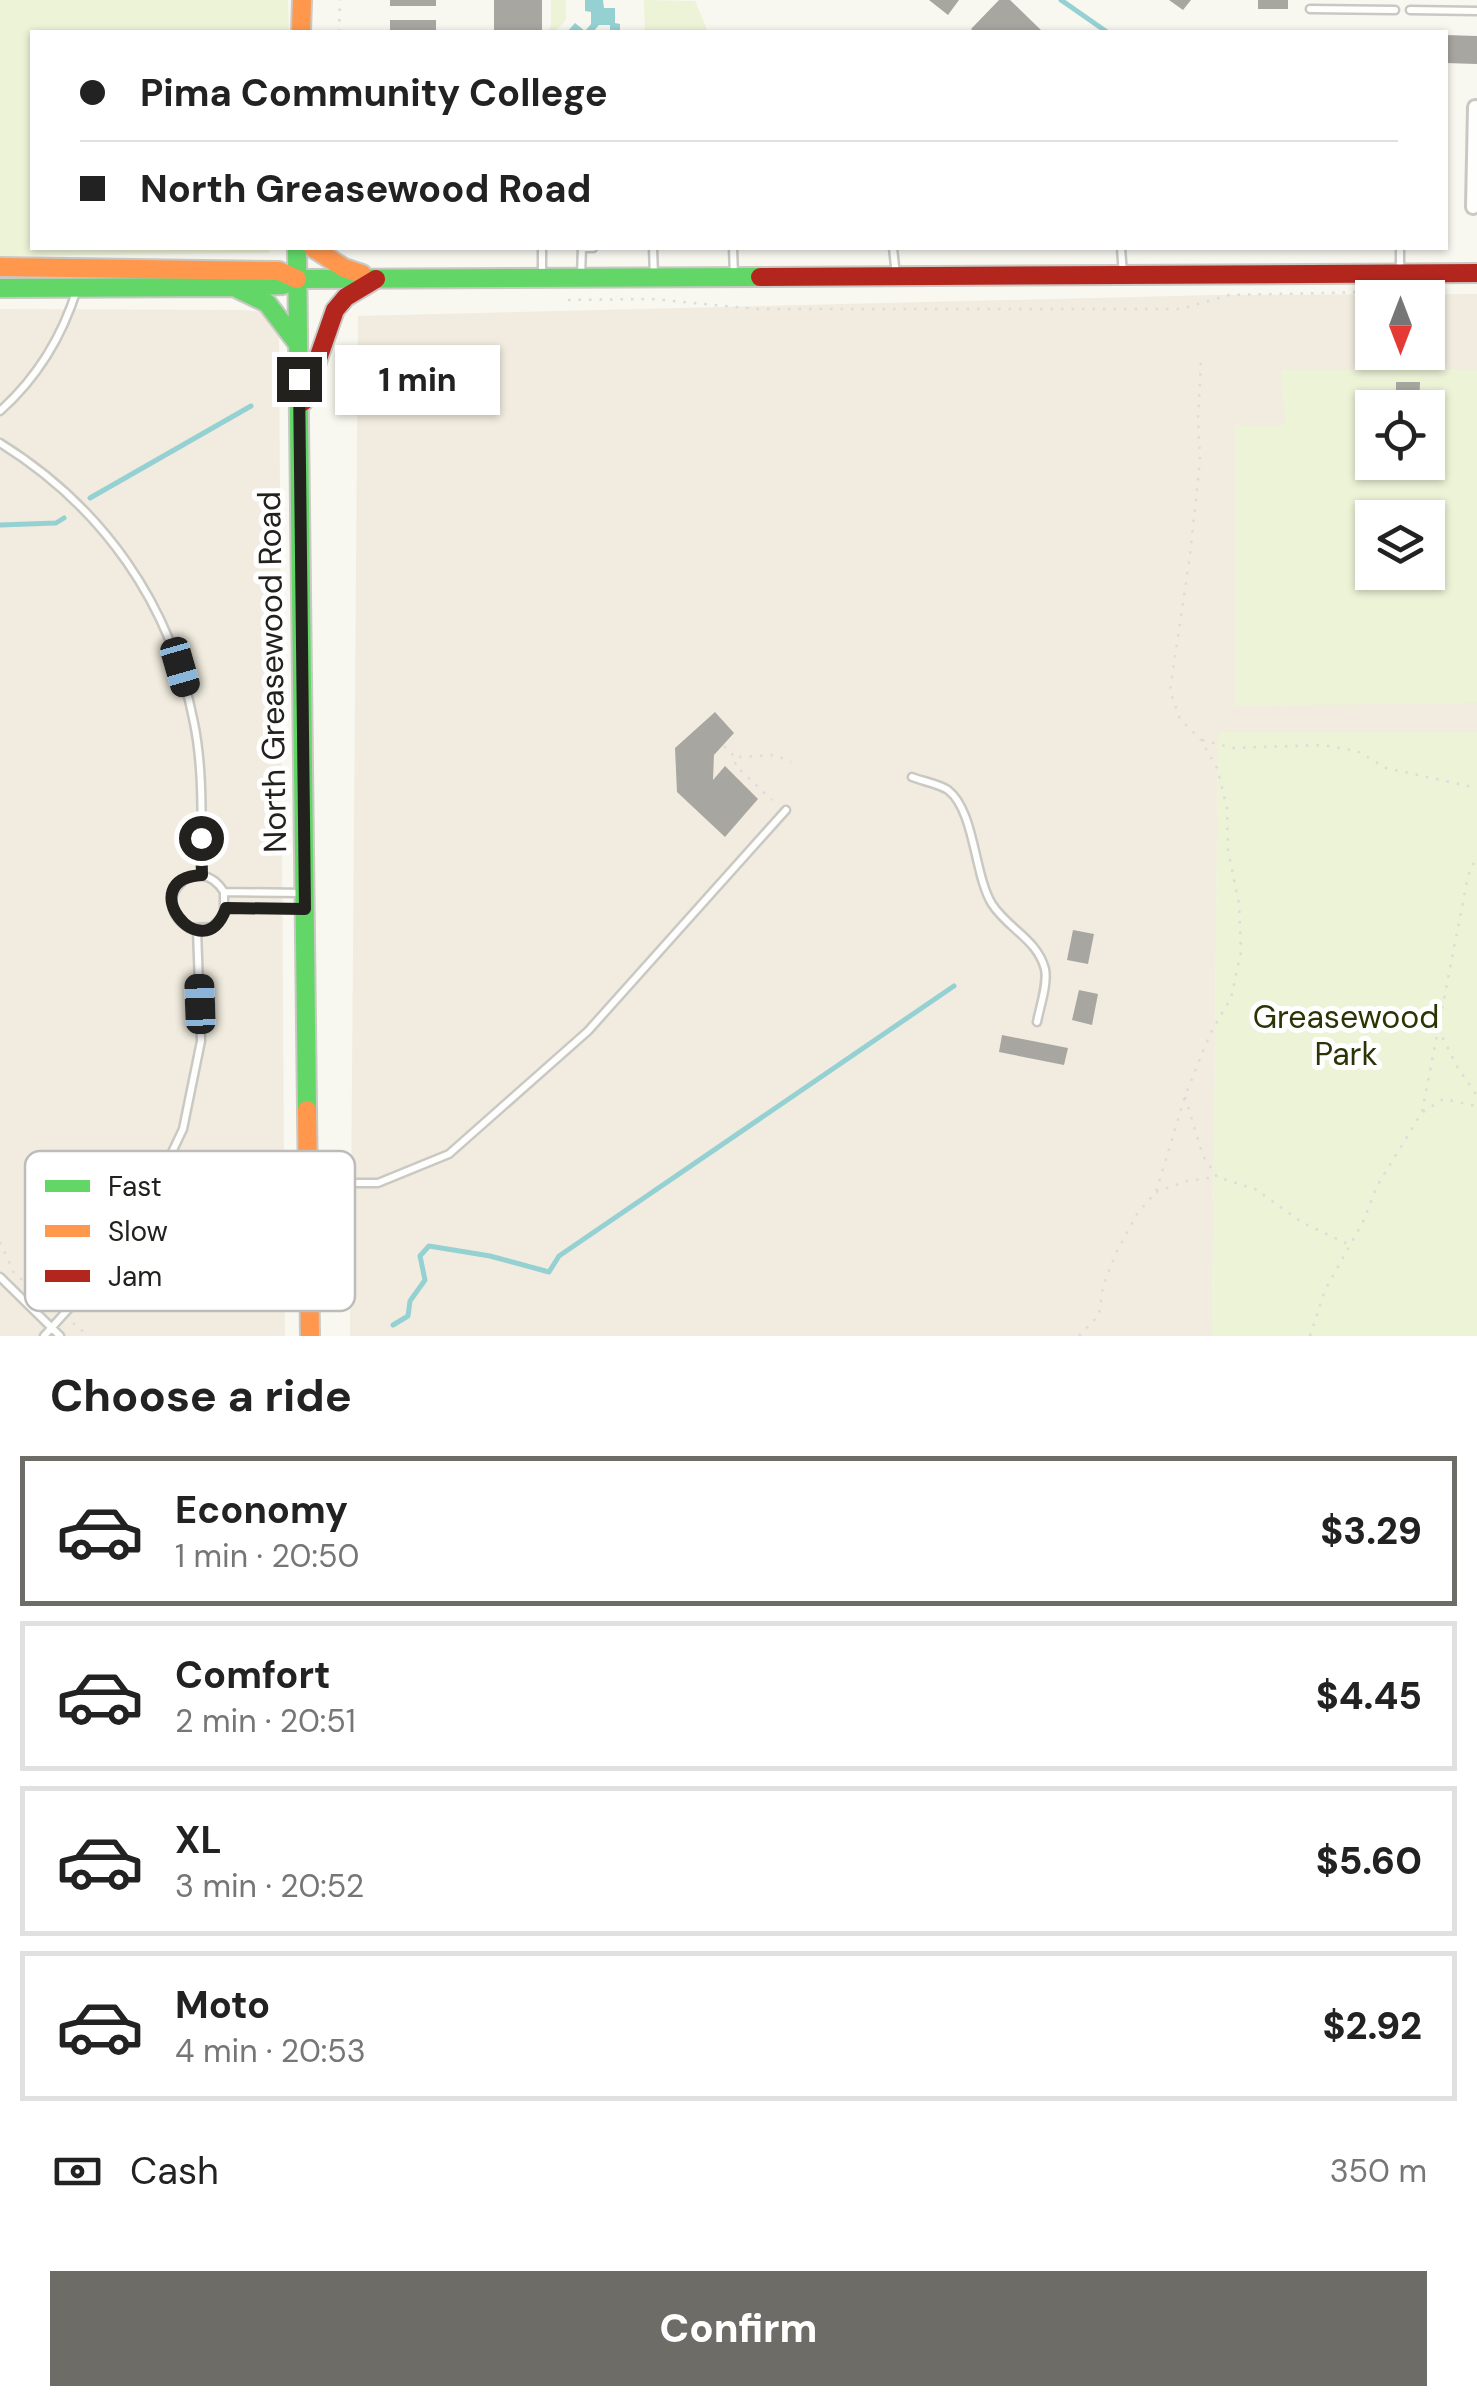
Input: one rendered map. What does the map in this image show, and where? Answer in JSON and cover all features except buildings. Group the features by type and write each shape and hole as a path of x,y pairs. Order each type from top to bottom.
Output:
{"main road":[{"path":"301,30 302,0"},
{"name":"North Greasewood Road","path":"298,250 308,1151"},
{"path":"316,250 344,268 376,279"},
{"path":"0,267 279,271 298,279"},
{"path":"0,288 235,288 283,285 298,279 1477,273"},
{"path":"299,414 336,310 346,297 376,279"},
{"path":"235,288 268,303 298,344"},
{"name":"North Greasewood Road","path":"310,1311 310,1336"}],"street":[{"path":"1473,207 1475,107"}],"lane":[{"path":"1310,9 1395,10"},
{"path":"1410,10 1477,11"},
{"path":"542,250 542,278"},
{"path":"581,278 582,250"},
{"path":"653,250 654,278"},
{"path":"733,250 734,277"},
{"path":"893,250 896,276"},
{"path":"1121,250 1123,276"},
{"path":"1400,250 1400,274"},
{"path":"0,412 25,389 45,359 68,319 78,288"},
{"path":"0,443 36,465 111,537 173,645 200,764 202,875"},
{"path":"912,778 948,790 961,808 991,902 1040,955 1046,974 1038,1022"},
{"path":"355,1183 378,1183 450,1154 588,1031 786,810"},
{"path":"193,876 215,880 224,892 226,908 212,927 188,928 176,917 172,900 178,884 193,876"},
{"path":"224,892 305,901"},
{"path":"226,908 305,901"},
{"path":"173,1151 183,1129 201,1041 197,930"},
{"path":"0,1276 25,1301"},
{"path":"34,1311 56,1333"},
{"path":"44,1336 56,1333 69,1311"}],"path":[{"path":"340,0 340,30"},
{"path":"568,300 651,299 758,309 1181,309 1229,295 1355,292"},
{"path":"1079,1336 1099,1315 1116,1254 1137,1214 1156,1192 1185,1096 1210,1034 1231,998 1241,952 1240,904 1228,850 1227,808 1217,768 1201,740 1180,719 1170,691 1198,479 1201,360"},
{"path":"1201,740 1233,748 1340,748 1357,751 1386,768 1477,788"},
{"path":"724,746 736,758 736,765 772,800"},
{"path":"736,758 774,755 791,762"},
{"path":"734,774 740,769"},
{"path":"750,790 756,785"},
{"path":"1310,1336 1324,1290 1351,1245 1377,1186 1422,1112 1468,876 1477,856"},
{"path":"1438,1026 1456,1065 1477,1096"},
{"path":"1185,1096 1203,1156 1217,1177"},
{"path":"1422,1112 1443,1099 1477,1106"},
{"path":"1156,1192 1188,1180 1217,1177 1255,1189 1303,1223 1351,1245"},
{"path":"0,1242 14,1272 25,1281"},
{"path":"59,1311 88,1336"}],"shaded area":[{"path":"1355,294 1355,370 1445,370 1445,294 1477,294 1477,734 1218,736 1212,1336 350,1336 350,1311 355,1311 355,1151 351,1151 358,316"},
{"path":"0,309 271,313 279,338 284,1151 25,1151 25,1311 285,1311 285,1336 0,1336"}],"green space":[{"path":"0,0 288,0 289,30 30,30 30,250 270,250 269,253 0,256"},
{"path":"551,0 566,0 566,19 557,30 548,30"},
{"path":"644,0 695,1 707,30 645,30"},
{"path":"1477,369 1477,703 1235,706 1235,425 1285,425 1281,370"},
{"name":"Greasewood Park","path":"1221,732 1477,732 1477,1336 1212,1336"}],"water":[{"path":"585,0 603,0 604,8 615,8 615,23 620,24 620,30 599,25 595,30 586,30 591,24 591,12 585,11"}],"waterway":[{"path":"1061,0 1104,30"},
{"path":"90,498 251,406"},
{"path":"0,525 56,523 64,518"},
{"path":"393,1325 408,1316 410,1301 425,1280 420,1256 429,1246 490,1256 549,1272 559,1256 954,986"}],"traffic: fast":[{"path":"297,250 307,1110"},
{"path":"0,288 235,287 283,285 297,279 760,277"},
{"path":"238,289 267,303 298,344"}],"traffic: slow":[{"path":"301,30 302,0"},
{"path":"316,250 344,268 362,274"},
{"path":"0,267 279,271 297,279"},
{"path":"307,1110 308,1151"},
{"path":"310,1311 310,1336"}],"traffic: jam":[{"path":"760,277 1477,273"},
{"path":"303,402 335,310 346,297 376,279"}],"route":[{"path":"201,838 202,875 178,884 172,900 176,917 188,928 212,927 224,916 226,908 305,909 299,379"}]}
